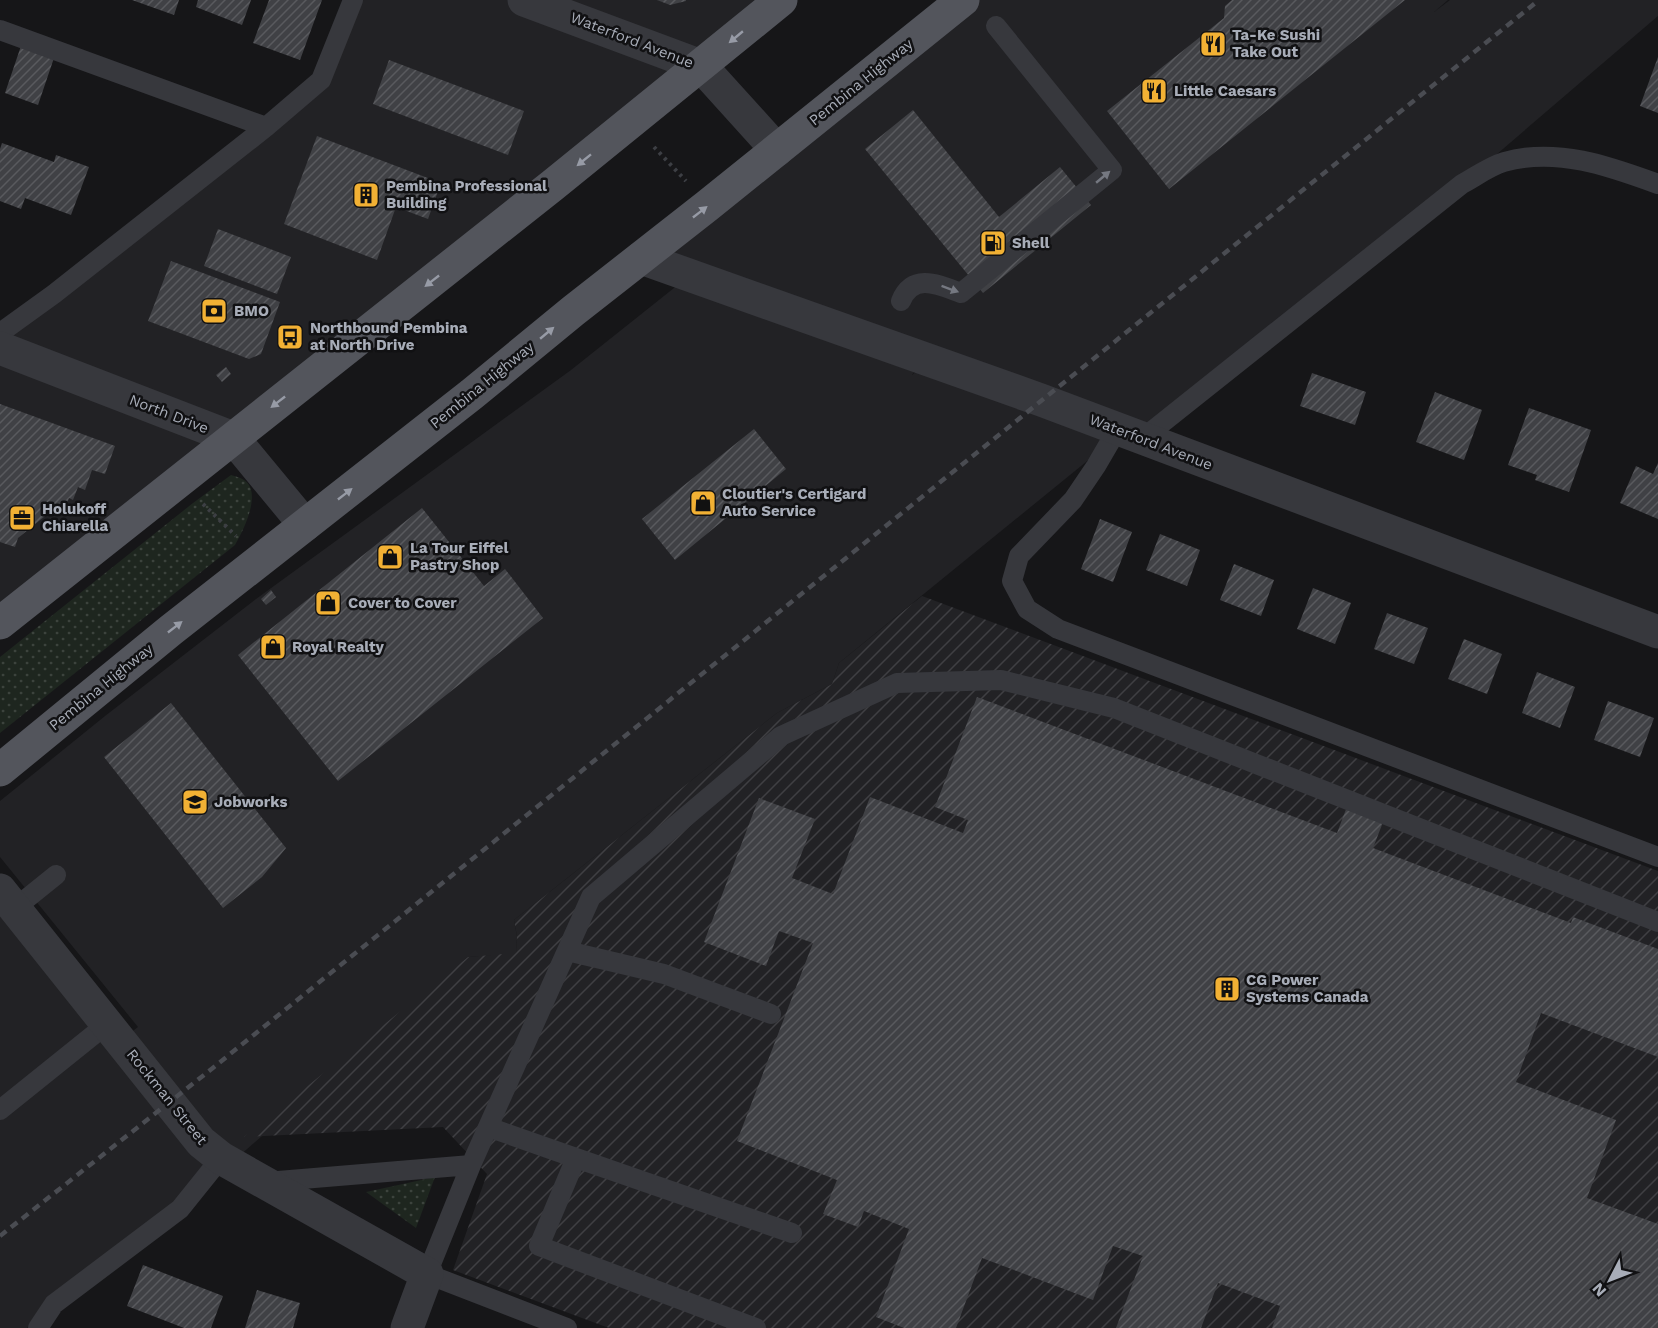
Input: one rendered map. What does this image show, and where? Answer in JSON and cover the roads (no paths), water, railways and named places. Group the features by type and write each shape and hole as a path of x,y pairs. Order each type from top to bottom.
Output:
{"main road":[{"path":"0,622 553,185 781,0"},
{"name":"Pembina Highway","path":"0,770 171,630 463,401 963,0"}],"street":[{"name":"Waterford Avenue","path":"524,0 701,66 777,150"},
{"name":"Waterford Avenue","path":"641,258 1031,397 1658,632"},
{"name":"North Drive","path":"0,348 233,438 305,525"},
{"name":"Rockman Street","path":"7,899 201,1142 221,1158 427,1274"},
{"path":"407,1328 427,1274"}],"lane":[{"path":"0,333 54,294 266,127 321,80 353,0"},
{"path":"901,301 905,292 912,285 925,282 961,293 1112,170 996,26"},
{"path":"0,30 266,127"},
{"path":"1658,184 1625,172 1572,158 1533,156 1501,163 1462,184 1130,434 1096,466 1073,500 1019,556 1012,581 1027,609 1058,629 1658,856"},
{"path":"567,1328 427,1274 471,1164 591,897 781,736 897,683 1001,680 1114,708 1658,922"},
{"path":"7,899 56,875"},
{"path":"567,951 664,974 771,1014"},
{"path":"0,1110 107,1024"},
{"path":"488,1127 792,1233"},
{"path":"38,1328 54,1304 180,1209 221,1158"},
{"path":"576,1158 538,1246 756,1328"},
{"path":"264,1182 471,1164"}],"railway":[{"path":"0,1236 209,1071 1539,0"}],"place":[{"name":"Ta-Ke Sushi Take Out","path":"1213,44"},
{"name":"Little Caesars","path":"1154,91"},
{"name":"Pembina Professional Building","path":"366,195"},
{"name":"Shell","path":"993,243"},
{"name":"BMO","path":"214,311"},
{"name":"Northbound Pembina at North Drive","path":"290,337"},
{"name":"Cloutier's Certigard Auto Service","path":"703,503"},
{"name":"Holukoff Chiarella","path":"22,518"},
{"name":"La Tour Eiffel Pastry Shop","path":"390,557"},
{"name":"Cover to Cover","path":"328,603"},
{"name":"Royal Realty","path":"273,647"},
{"name":"Jobworks","path":"195,802"},
{"name":"CG Power Systems Canada","path":"1227,989"}]}
